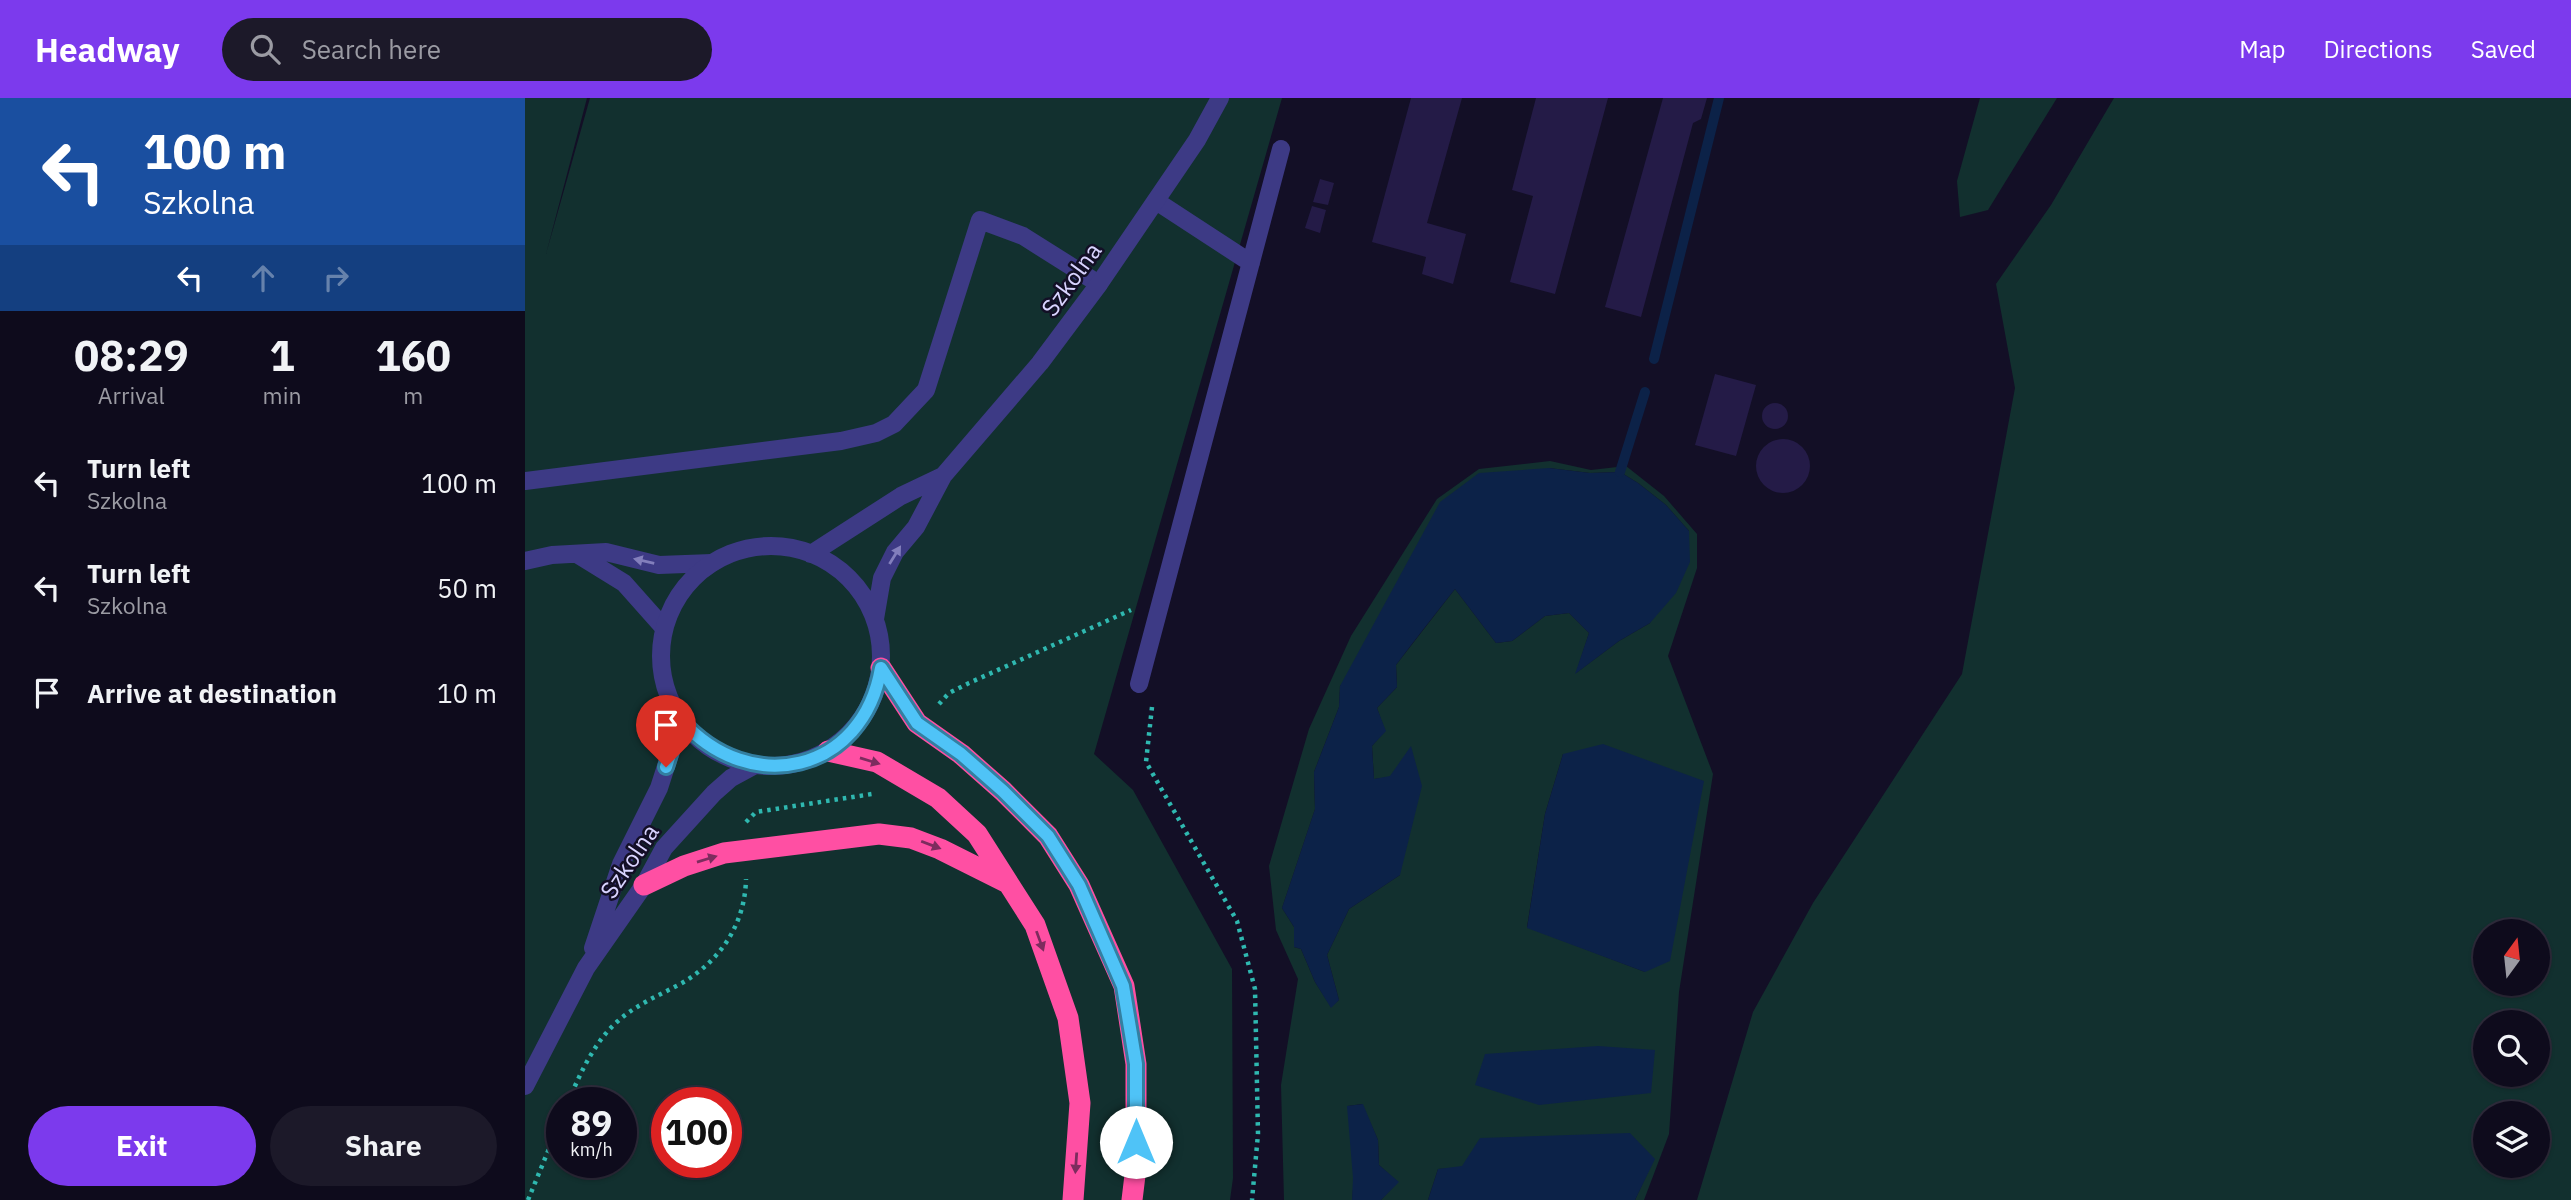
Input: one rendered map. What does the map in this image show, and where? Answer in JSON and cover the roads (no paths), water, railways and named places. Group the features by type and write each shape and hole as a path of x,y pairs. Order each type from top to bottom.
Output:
{"highway":[{"path":"881,668 917,723 961,754 1048,836 1079,885 1123,986 1136,1064 1136,1167 1132,1200"},
{"path":"828,751 877,762 938,798 977,834 1035,925 1068,1018 1080,1103 1073,1200"},
{"path":"644,884 684,866 724,853 879,834 911,838 940,849 1006,882"}],"street":[{"name":"Szkolna","path":"875,619 882,578 895,552 916,527 943,476 1040,363 1099,284 1197,140 1220,98"},
{"path":"1141,678 1281,149"},
{"path":"1156,201 1251,263"},
{"path":"525,481 841,440 876,433 894,424 926,390 980,220 1023,236 1099,284"},
{"name":"Szkolna","path":"811,554 901,496 943,476"},
{"name":"Szkolna","path":"750,548 791,548 811,554 843,573 856,587 875,619 881,668 878,685 864,716 848,735 828,751 793,764 755,765 733,760 696,737 681,720 669,699 661,652 664,628 682,591 712,563 750,548"},
{"path":"525,561 552,555 607,552 659,565 712,563"},
{"path":"576,554 624,583 664,628"},
{"name":"Szkolna","path":"586,968 621,864 659,788 681,720"},
{"name":"Szkolna","path":"525,1086 586,968 644,884 664,848 714,793 731,778 755,765"}],"water":[{"path":"1549,468 1590,473 1620,472 1638,483 1666,505 1689,531 1690,562 1676,593 1650,623 1619,641 1575,674 1589,633 1569,613 1545,616 1512,641 1496,643 1455,589 1396,665 1397,687 1377,708 1386,731 1372,746 1374,779 1390,776 1411,746 1422,786 1400,875 1349,909 1327,955 1339,1000 1331,1008 1315,982 1301,949 1294,947 1294,927 1282,908 1315,809 1314,772 1339,707 1340,686 1440,502 1479,473"},
{"path":"1603,744 1704,781 1670,961 1645,972 1527,928 1545,814 1563,754"},
{"path":"1598,1046 1655,1050 1651,1093 1539,1105 1475,1085 1485,1054"},
{"path":"1363,1104 1378,1140 1379,1165 1399,1182 1381,1200 1352,1200 1353,1178 1347,1106"},
{"path":"1630,1133 1655,1159 1635,1200 1428,1200 1438,1169 1462,1166 1480,1138"}],"waterway":[{"path":"1654,359 1719,98"},
{"path":"1620,472 1645,392"}]}
